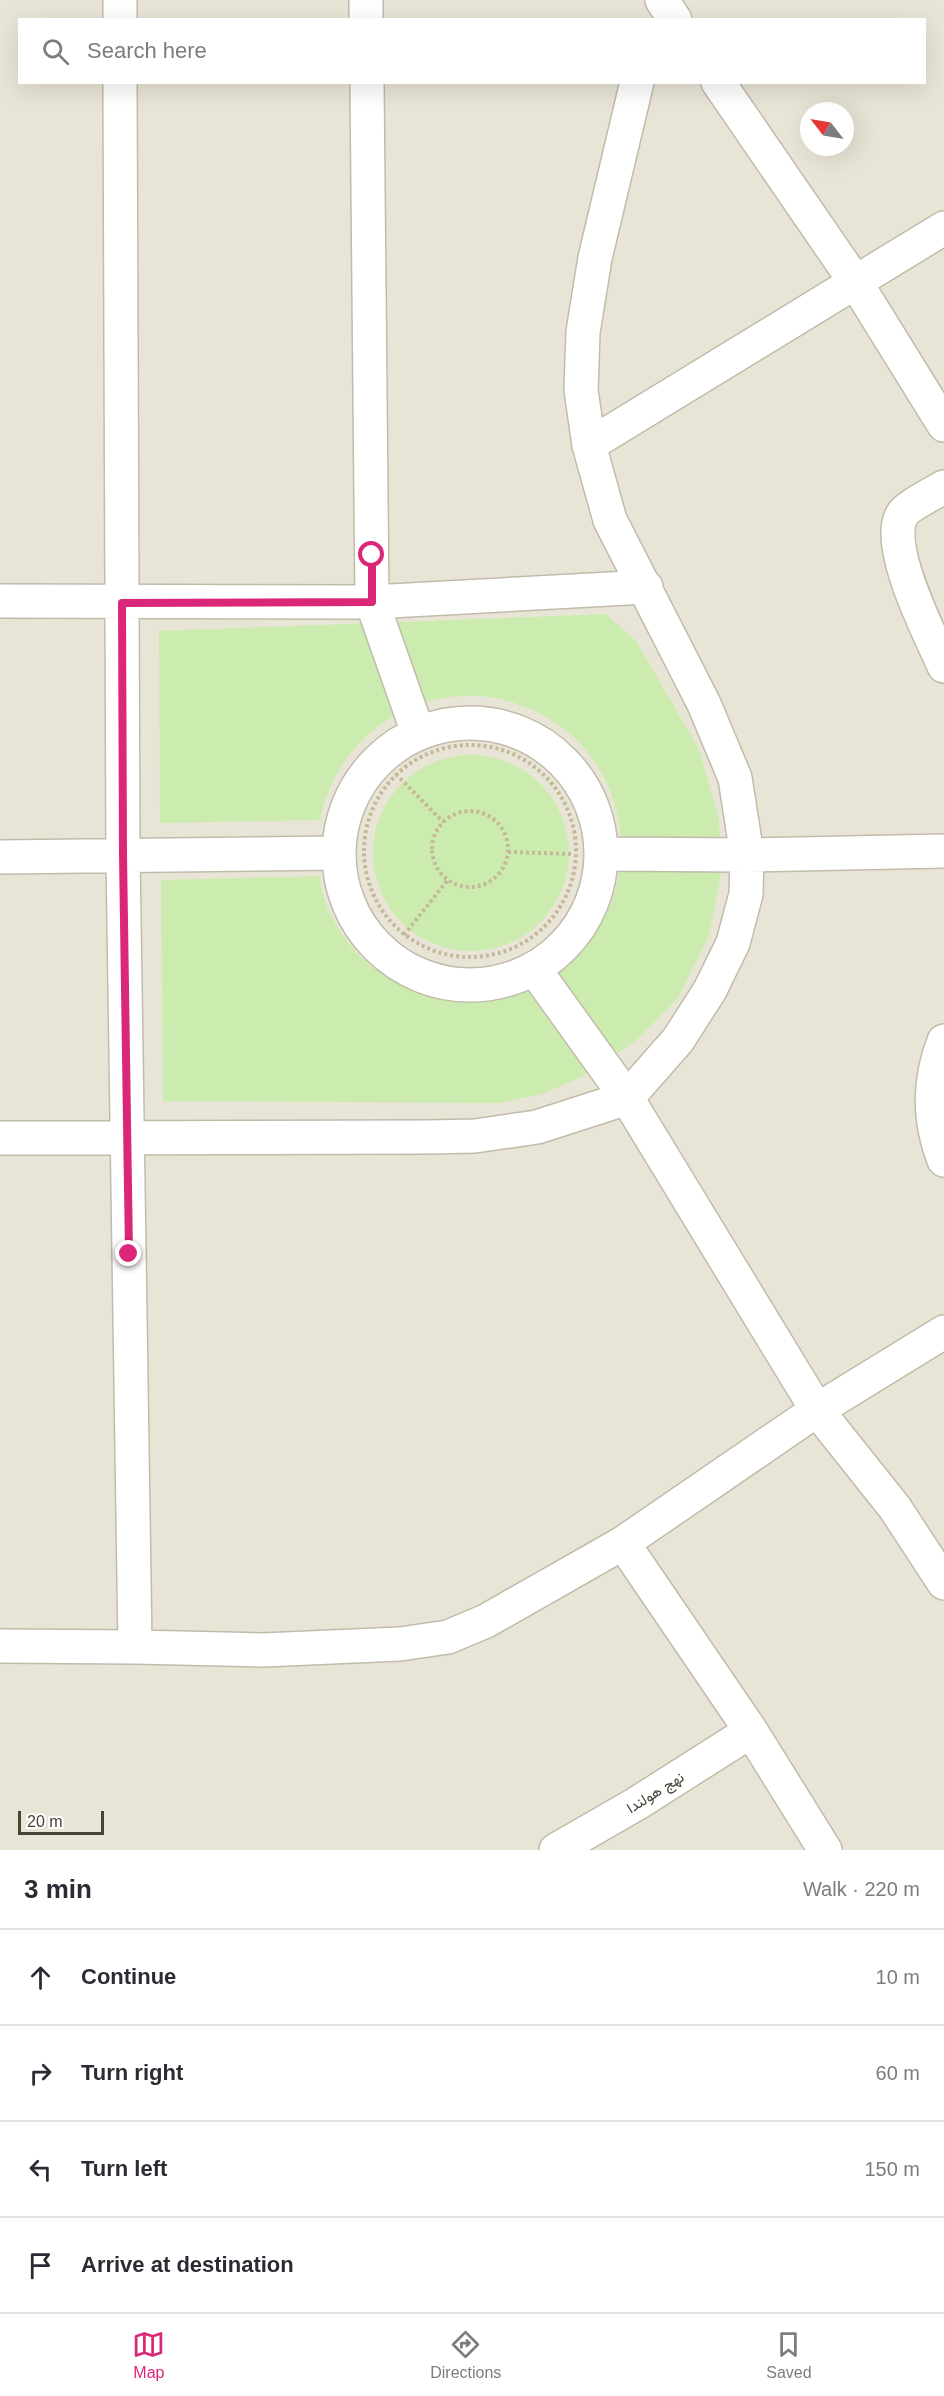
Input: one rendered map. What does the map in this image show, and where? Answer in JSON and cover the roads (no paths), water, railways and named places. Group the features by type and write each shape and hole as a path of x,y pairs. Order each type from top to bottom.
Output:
{"street":[{"path":"120,0 120,18"},
{"path":"366,0 366,18"},
{"path":"652,18 656,0"},
{"path":"662,0 674,18"},
{"path":"120,84 123,855 135,1647"},
{"path":"367,84 372,602 417,730"},
{"path":"0,1138 475,1136 537,1127 627,1098 678,1040 710,990 733,943 747,894 747,855 735,778 704,704 610,520 589,445 581,390 583,332 595,258 637,84"},
{"path":"719,84 856,283 944,425"},
{"path":"589,445 944,228"},
{"path":"944,487 903,513 896,538 909,584 944,666"},
{"path":"0,601 372,602 646,587"},
{"path":"473,722 513,729 549,748 578,777 595,814 588,854 595,894 577,929 535,970 511,978 469,986 427,978 389,958 360,926 343,887 337,853 348,806 368,772 417,730 473,722"},
{"path":"588,854 747,855 944,851"},
{"path":"0,857 337,853"},
{"path":"535,970 627,1098 817,1410 895,1508 944,1583"},
{"path":"944,1041 931,1092 932,1124 944,1160"},
{"path":"0,1646 263,1650 400,1644 448,1637 486,1621 623,1543 817,1410 944,1332"},
{"path":"623,1543 751,1731 825,1850"},
{"name":"نهج هولندا","path":"556,1850 636,1804 751,1731"}]}
